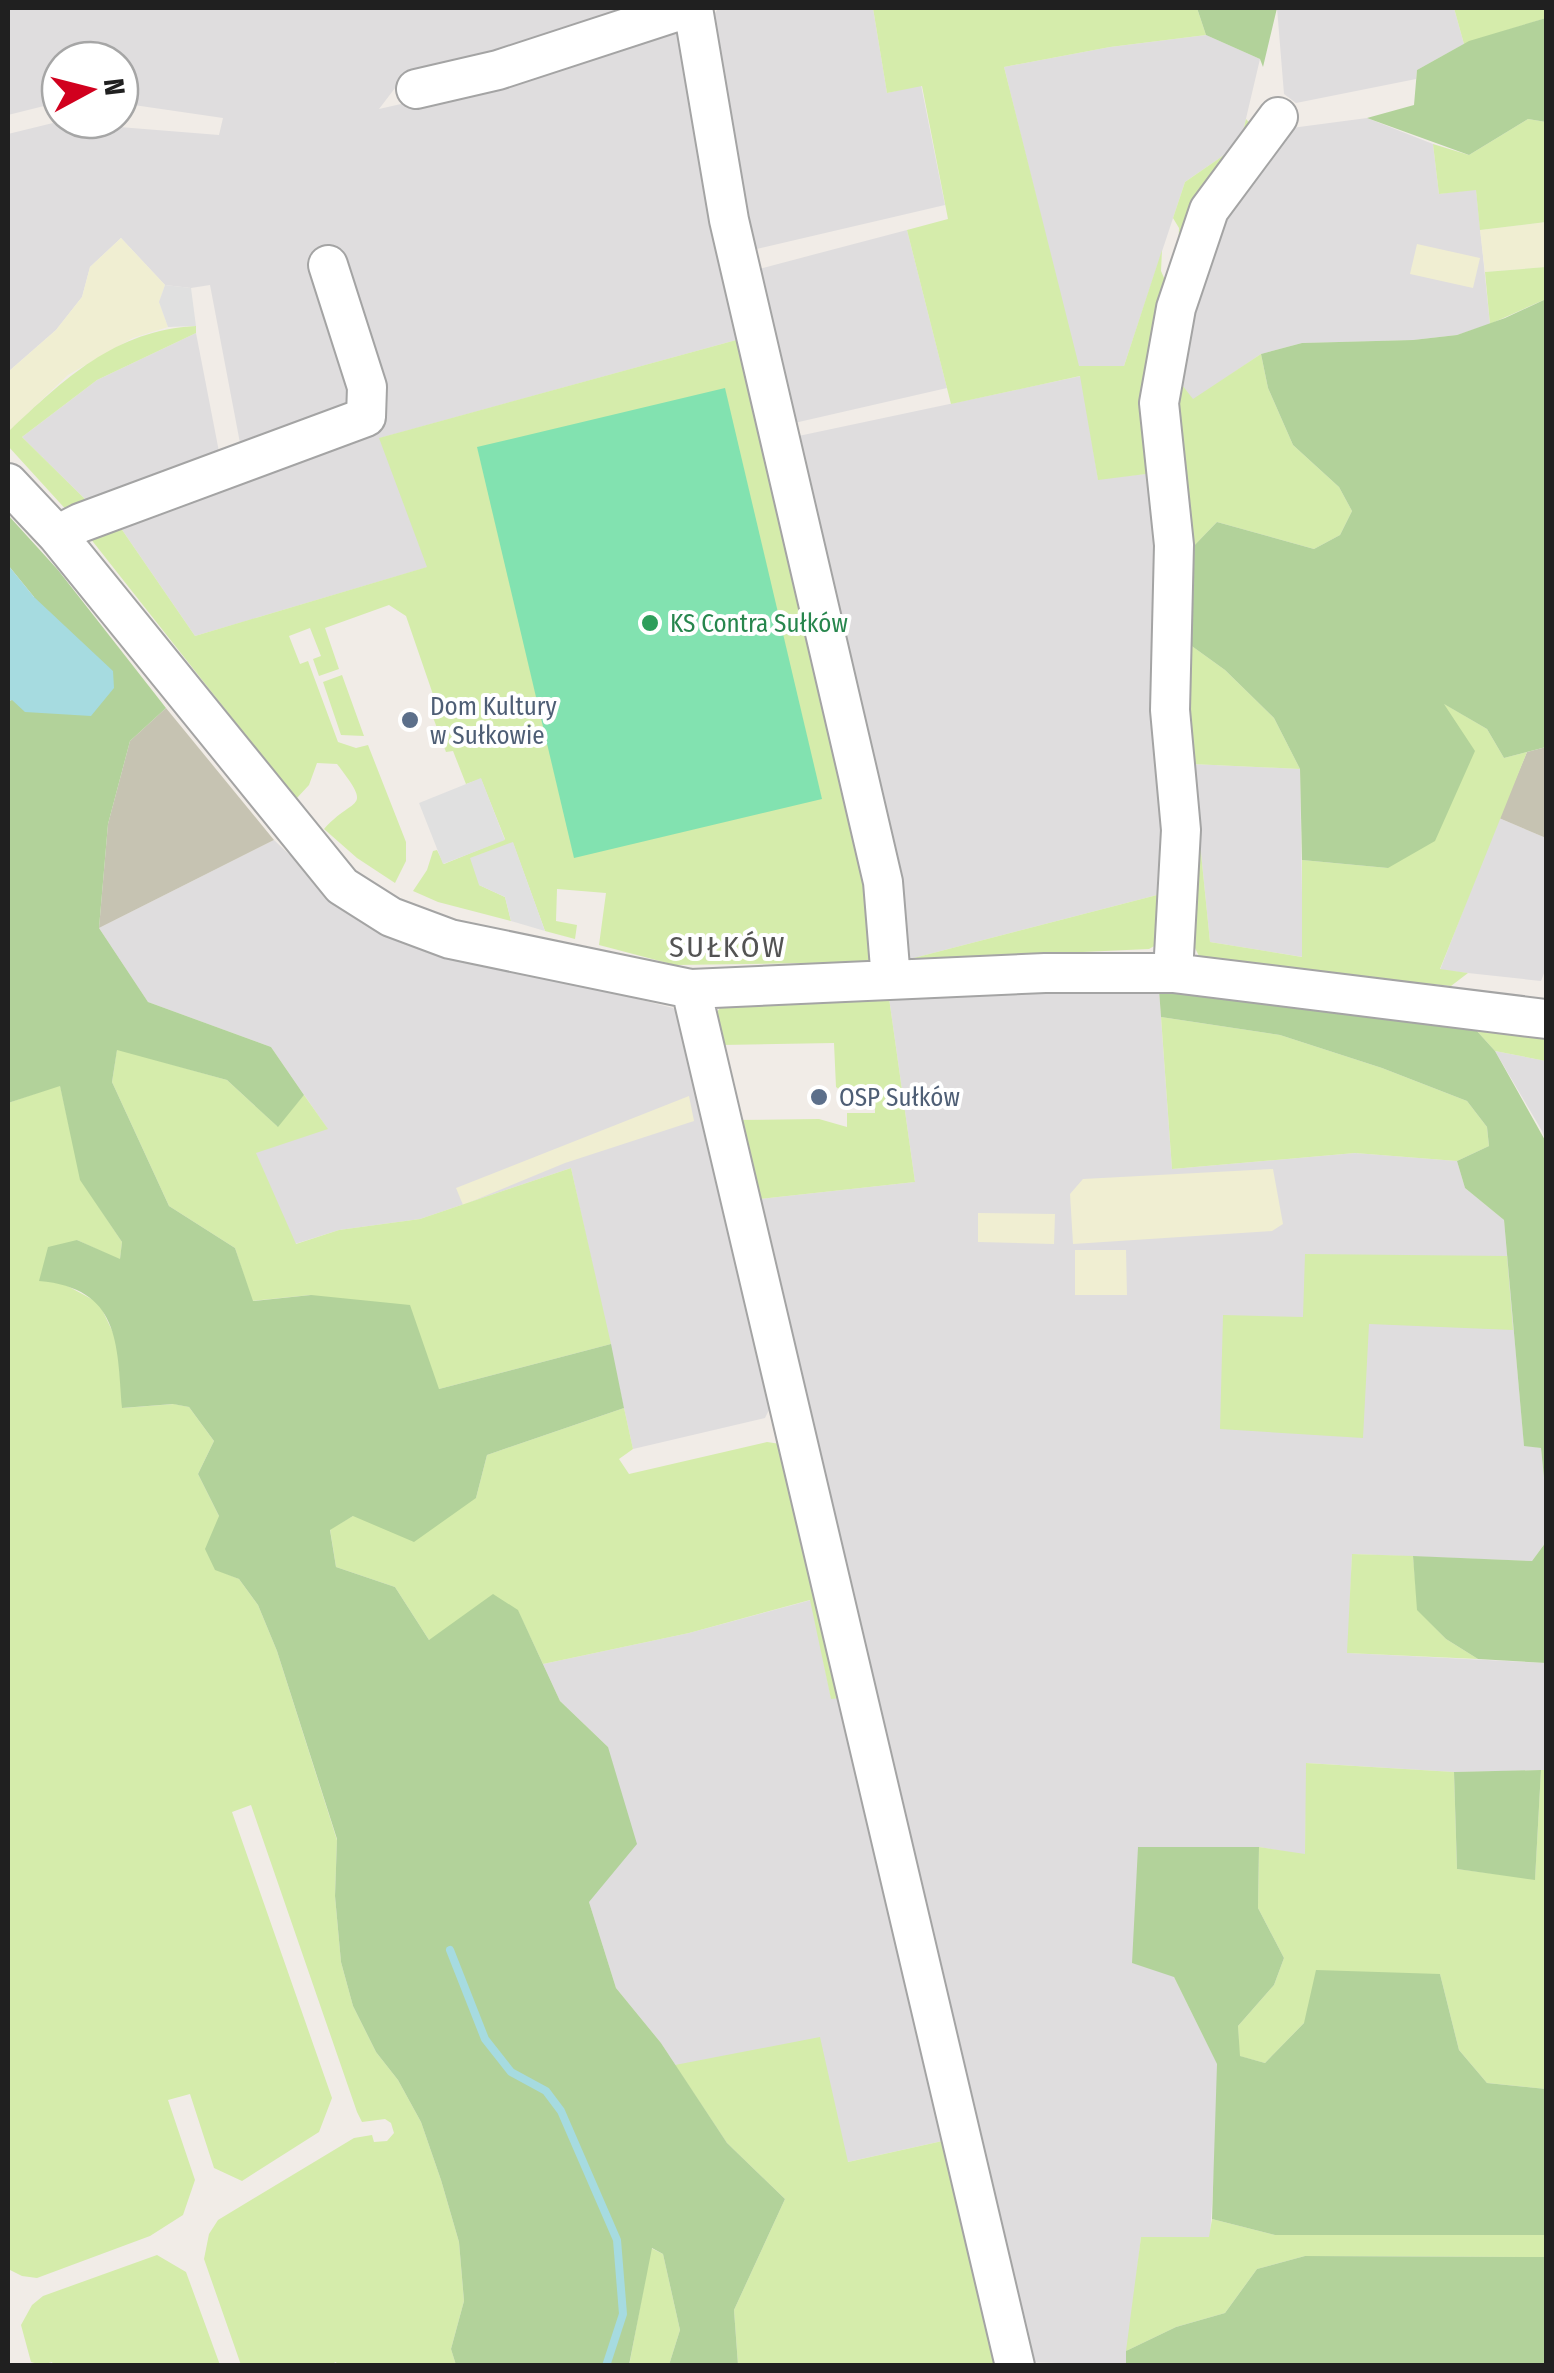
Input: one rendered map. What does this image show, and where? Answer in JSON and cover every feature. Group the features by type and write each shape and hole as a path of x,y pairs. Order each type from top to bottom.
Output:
{"street":[{"path":"416,89 498,70 691,8 729,220 883,882 891,980"},
{"path":"1173,973 1181,830 1170,710 1174,545 1159,403 1176,308 1209,210 1278,117"},
{"path":"57,534 366,417 367,387 328,265"},
{"path":"8,482 57,534 342,886 391,917 450,939 691,989 1110,972 1173,973 1546,1019"},
{"path":"691,989 1015,2366"}],"shaded area":[{"path":"8,8 636,8 405,75 379,109 493,83 679,26 740,339 380,438 428,567 195,636 118,524 251,473 240,443 210,285 165,285 121,238 90,267 82,297 56,330 8,372 8,134 40,126 40,140 140,140 140,129 219,135 223,118 140,106 140,40 40,40 40,107 8,115"},
{"path":"873,8 887,93 921,85 945,205 748,251 706,25 717,10"},
{"path":"1277,8 1454,8 1464,44 1417,70 1416,79 1296,103 1284,94"},
{"path":"1206,35 1260,59 1240,144 1185,182 1124,366 1078,367 1004,67 1110,47"},
{"path":"1367,118 1433,144 1439,194 1476,189 1490,324 1457,335 1413,340 1302,343 1261,354 1193,400 1172,372 1225,202 1284,129"},
{"path":"1546,222 1546,267 1485,272 1480,230"},
{"path":"907,230 947,388 790,424 755,270"},
{"path":"121,238 165,285 159,302 168,327 133,338 68,375 8,432 8,372 56,330 82,297 90,267"},
{"path":"1417,244 1480,258 1473,288 1410,274"},
{"path":"165,285 191,288 196,326 168,327 159,302"},
{"path":"196,333 221,462 93,507 22,437 97,380"},
{"path":"1081,376 1098,479 1154,473 1160,577 1161,894 906,960 789,438"},
{"path":"166,708 274,840 99,928 108,824 130,741"},
{"path":"1546,747 1546,838 1499,818 1527,752"},
{"path":"1192,764 1300,769 1303,957 1210,942"},
{"path":"481,778 505,840 443,864 419,803"},
{"path":"1499,818 1546,838 1546,968 1541,981 1440,970"},
{"path":"274,840 359,921 450,951 673,1008 687,1018 774,1400 765,1418 633,1449 571,1168 420,1219 339,1230 295,1244 255,1152 327,1128 271,1047 148,1002 99,928"},
{"path":"513,842 545,931 511,921 505,897 479,885 470,858"},
{"path":"1159,990 1172,1169 1355,1153 1457,1161 1465,1188 1504,1220 1524,1445 1541,1448 1546,1542 1532,1561 1352,1554 1348,1653 1546,1663 1546,1770 1454,1772 1307,1763 1305,1855 1259,1847 1138,1847 1174,1977 1217,2063 1210,2237 1141,2237 1126,2365 1024,2362 750,1200 915,1182 889,998"},
{"path":"1495,1051 1546,1061 1546,1142 1542,1131"},
{"path":"689,1096 694,1121 565,1163 463,1205 456,1188"},
{"path":"1273,1169 1283,1224 1272,1231 1073,1244 1070,1194 1083,1179"},
{"path":"978,1213 1055,1214 1054,1244 978,1242"},
{"path":"1075,1250 1126,1250 1127,1295 1075,1295"},
{"path":"811,1600 831,1698 848,1697 956,2138 766,2180 727,2143 661,2043 616,1988 589,1902 608,1747 560,1701 543,1664 689,1633"}],"green space":[{"path":"873,8 1197,8 1206,35 1110,47 1004,67 1079,366 1124,366 1162,250 1161,271 1171,294 1154,473 1098,480 1080,376 951,404 907,230 948,219 922,86 887,93"},
{"path":"1197,8 1277,8 1263,67 1260,59 1206,35"},
{"path":"1454,8 1546,8 1546,18 1464,44"},
{"path":"1546,18 1546,122 1528,119 1469,155 1367,118 1414,105 1417,70 1469,41"},
{"path":"1246,119 1255,129 1178,252 1179,228 1173,218 1185,182 1240,144"},
{"path":"1528,119 1546,122 1546,222 1480,230 1476,190 1439,194 1433,144 1469,155"},
{"path":"1546,267 1546,299 1490,324 1485,272"},
{"path":"1546,299 1546,747 1504,758 1487,729 1444,704 1475,751 1435,841 1388,868 1302,860 1300,769 1274,718 1225,670 1182,639 1186,554 1217,522 1314,549 1340,535 1352,511 1339,487 1293,445 1268,388 1261,354 1302,343 1457,335"},
{"path":"196,326 196,333 97,380 22,437 93,507 70,514 8,446 8,432 71,376 116,347 140,337"},
{"path":"740,339 880,932 871,962 675,965 599,945 606,893 557,889 556,921 577,925 575,939 545,931 513,843 479,885 505,897 511,921 438,902 413,891 427,870 433,851 437,850 444,864 505,839 481,779 466,784 453,751 446,752 431,712 438,709 406,616 389,605 325,628 339,669 319,676 313,659 321,656 310,628 289,636 300,664 308,661 338,742 356,748 368,745 406,842 406,861 395,883 357,858 324,829 357,797 337,764 317,763 309,785 296,799 90,538 118,524 195,636 427,567 379,438"},
{"path":"1261,354 1268,388 1293,445 1339,487 1352,511 1340,535 1314,549 1217,522 1186,554 1172,372 1193,399"},
{"name":"KS Contra Sułków","path":"725,388 822,799 574,858 477,447"},
{"path":"8,515 58,570 166,708 130,741 108,824 99,928 148,1002 271,1047 304,1095 278,1127 227,1080 117,1050 112,1082 169,1206 235,1248 253,1301 311,1295 410,1305 439,1389 611,1344 624,1408 487,1455 476,1498 414,1542 353,1516 330,1530 336,1567 395,1587 429,1640 493,1594 518,1610 560,1701 608,1747 637,1844 589,1902 616,1988 661,2043 727,2143 785,2199 734,2310 738,2365 669,2365 680,2330 663,2254 652,2248 629,2365 456,2365 451,2349 464,2301 459,2242 421,2122 398,2080 376,2052 353,2006 341,1962 335,1896 337,1839 277,1651 258,1605 239,1579 215,1570 205,1549 219,1516 198,1474 214,1441 189,1407 173,1404 122,1408 115,1341 100,1307 66,1286 39,1281 48,1247 77,1240 120,1259 122,1242 80,1180 60,1086 8,1103 8,701 12,700 34,597 8,565"},
{"path":"1182,639 1225,670 1274,718 1300,769 1192,764 1210,942 1302,957 1302,860 1388,868 1441,702 1487,729 1504,758 1527,752 1440,969 1468,973 1451,986 1212,962 1199,956 1191,940"},
{"path":"342,675 364,736 341,735 323,682"},
{"path":"1161,894 1156,945 1149,949 906,960"},
{"path":"1159,990 1382,1015 1476,1030 1495,1051 1546,1142 1546,1497 1541,1448 1524,1446 1504,1220 1465,1188 1457,1161 1489,1146 1487,1127 1467,1101 1382,1068 1280,1035 1161,1017"},
{"path":"889,998 915,1182 750,1200 731,1120 819,1119 847,1127 847,1113 875,1113 875,1096 848,1096 836,1087 834,1043 721,1045 708,1025 722,1005"},
{"path":"1161,1017 1280,1035 1467,1101 1487,1127 1489,1146 1457,1161 1355,1153 1172,1169"},
{"path":"1429,1023 1546,1031 1546,1061 1495,1051 1476,1030"},
{"path":"117,1049 227,1080 277,1126 304,1095 328,1129 256,1153 296,1244 339,1230 420,1219 571,1168 611,1344 439,1389 311,1295 252,1301 235,1248 169,1206 112,1082"},
{"path":"60,1085 81,1180 122,1242 120,1260 77,1240 62,1283 99,1303 117,1341 123,1408 174,1404 189,1407 214,1441 198,1474 219,1516 215,1569 239,1579 258,1605 277,1651 337,1840 335,1896 341,1962 353,2006 376,2052 398,2080 421,2122 459,2242 464,2301 451,2349 456,2365 241,2365 204,2259 209,2234 218,2220 354,2138 372,2135 374,2142 387,2141 394,2133 385,2119 362,2122 357,2112 251,1805 232,1812 332,2098 319,2132 242,2181 214,2168 190,2094 168,2100 195,2180 183,2215 150,2236 37,2278 8,2269 8,1103"},
{"path":"1305,1254 1507,1256 1513,1330 1369,1324 1363,1438 1220,1429 1223,1315 1303,1317"},
{"path":"624,1408 633,1449 619,1459 629,1474 767,1442 787,1445 848,1697 831,1699 810,1600 689,1633 543,1664 518,1611 429,1640 395,1587 336,1567 330,1529 353,1516 476,1498 487,1455"},
{"path":"1546,1542 1546,1663 1478,1659 1446,1639 1417,1610 1413,1556 1532,1561"},
{"path":"1352,1554 1413,1556 1418,1610 1446,1639 1478,1659 1347,1653"},
{"path":"1306,1763 1454,1772 1457,1869 1535,1879 1541,1770 1546,1770 1546,2089 1487,2083 1459,2050 1440,1974 1304,2023 1265,2063 1239,2056 1238,2026 1274,1985 1284,1958 1258,1908 1259,1847 1305,1854"},
{"path":"1541,1770 1535,1880 1457,1869 1454,1772"},
{"path":"1138,1847 1259,1847 1258,1908 1284,1958 1274,1985 1238,2026 1240,2056 1265,2063 1304,2023 1316,1970 1440,1974 1459,2050 1487,2083 1546,2089 1546,2235 1275,2235 1212,2219 1217,2064 1174,1977 1132,1963"},
{"path":"820,2037 848,2162 956,2138 1007,2365 738,2365 734,2310 785,2199 727,2143 675,2065"},
{"path":"1212,2219 1275,2235 1546,2235 1546,2257 1305,2256 1257,2269 1225,2313 1176,2327 1126,2351 1141,2237 1209,2237"},
{"path":"651,2248 663,2254 680,2330 669,2365 629,2366"},
{"path":"157,2255 186,2272 220,2365 54,2366 52,2362 31,2362 21,2325 32,2305 43,2296"},
{"path":"1305,2256 1546,2257 1546,2365 1126,2365 1126,2351 1176,2327 1225,2313 1257,2269"}],"water":[{"path":"8,565 34,597 113,671 114,688 91,716 25,712 12,700 8,701"}],"waterway":[{"path":"450,1950 485,2039 511,2072 546,2091 561,2111 617,2240 623,2314 606,2366"}],"place":[{"name":"KS Contra Sułków","path":"650,623"},
{"name":"Dom Kultury w Sułkowie","path":"410,720"},
{"name":"OSP Sułków","path":"819,1097"}],"district":[{"name":"SUŁKÓW","path":"728,947"}]}
